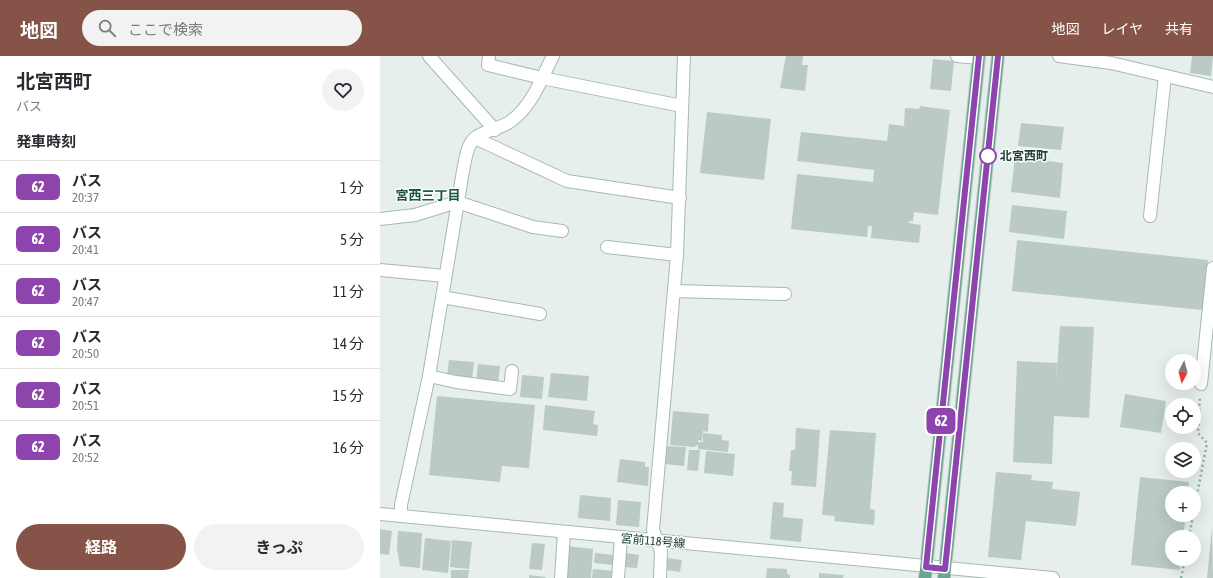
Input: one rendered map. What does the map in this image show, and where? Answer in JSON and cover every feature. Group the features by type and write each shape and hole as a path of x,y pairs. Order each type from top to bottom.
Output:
{"main road":[{"path":"944,573 998,56"},
{"path":"926,572 979,57"}],"street":[{"path":"429,56 495,130"},
{"path":"489,56 488,64 542,78 682,106"},
{"path":"401,516 401,505 429,376 457,202 468,151 475,138 507,125 528,105 553,56"},
{"path":"660,578 661,551 653,530 677,255 684,56"},
{"path":"957,56 979,57"},
{"path":"1059,56 1103,62 1213,87"},
{"path":"1150,216 1166,76"},
{"path":"475,138 566,181 680,198"},
{"path":"380,219 415,215 457,202 533,227 562,231"},
{"path":"607,247 677,255"},
{"path":"1201,375 1213,268"},
{"path":"380,270 445,276"},
{"path":"674,291 785,294"},
{"path":"442,297 540,314"},
{"path":"429,376 456,382 510,390 512,371"},
{"name":"宮前118号線","path":"380,514 621,538 926,572 1053,578"},
{"path":"561,578 564,532"},
{"path":"618,578 621,538"}],"path":[{"path":"1199,486 1207,443 1198,433 1200,390"},
{"path":"1182,578 1184,566"}],"building":[{"path":"786,56 803,56 802,65 808,65 805,91 780,88"},
{"path":"1192,56 1213,56 1211,76 1190,73"},
{"path":"933,59 954,61 951,91 930,89"},
{"path":"920,106 950,110 938,215 914,212 913,221 909,221 909,223 921,225 919,243 871,238 872,226 868,226 867,237 791,229 797,174 873,182 874,170 797,161 801,132 887,141 889,124 904,126 905,108 919,109"},
{"path":"707,112 771,119 764,180 700,173"},
{"path":"1021,123 1064,127 1061,150 1018,146"},
{"path":"1015,157 1063,163 1060,198 1011,192"},
{"path":"1012,205 1067,211 1064,239 1009,232"},
{"path":"1017,240 1208,260 1203,310 1012,291"},
{"path":"1060,326 1094,327 1089,418 1054,416 1052,464 1013,462 1017,361 1057,363 1056,384"},
{"path":"449,360 474,362 472,380 447,377"},
{"path":"478,364 500,366 498,384 476,382"},
{"path":"551,373 589,376 587,401 548,397"},
{"path":"522,375 544,377 542,399 520,397"},
{"path":"1125,394 1165,401 1161,433 1120,427"},
{"path":"437,396 535,405 529,468 502,466 500,482 429,475"},
{"path":"545,405 595,411 593,424 598,425 597,436 543,430"},
{"path":"673,411 709,414 708,432 703,431 702,441 698,440 698,442 703,442 703,433 722,435 722,440 729,441 728,452 698,449 698,445 694,447 670,445"},
{"path":"796,428 820,430 816,487 791,485 792,471 789,471 791,450 795,450"},
{"path":"830,430 876,433 870,509 875,510 874,525 834,521 835,516 822,515"},
{"path":"665,446 686,447 684,466 664,464"},
{"path":"689,450 700,450 698,471 687,470"},
{"path":"706,451 735,454 733,476 704,473"},
{"path":"620,459 645,462 645,467 649,467 648,486 617,482"},
{"path":"996,472 1032,475 1031,480 1053,482 1052,489 1080,492 1076,526 1026,521 1021,560 988,557"},
{"path":"1140,477 1189,482 1189,486 1165,486 1165,522 1185,522 1184,530 1165,530 1165,566 1180,566 1180,570 1131,565"},
{"path":"580,495 611,498 610,521 578,518"},
{"path":"618,500 641,502 639,527 616,525"},
{"path":"773,502 784,503 783,517 803,519 801,542 770,539"},
{"path":"1212,527 1213,578 1207,578"},
{"path":"380,529 392,531 389,555 380,554"},
{"path":"398,531 422,533 420,568 400,566 397,549"},
{"path":"425,538 451,541 448,573 422,570"},
{"path":"452,540 472,542 469,569 450,567"},
{"path":"532,543 545,544 542,570 529,569"},
{"path":"566,546 593,549 591,578 564,578"},
{"path":"595,553 614,555 613,565 594,563"},
{"path":"626,553 639,555 637,568 624,567"},
{"path":"667,558 682,560 680,572 666,570"},
{"path":"767,568 787,569 787,574 790,575 790,578 766,578"},
{"path":"593,569 613,571 612,578 592,578"},
{"path":"451,570 469,570 468,578 451,578"},
{"path":"819,573 844,575 843,578 819,578"},
{"path":"529,575 546,577 546,578 529,578"}],"bus line":[{"name":"62","path":"979,56 926,567 945,569 998,56"}],"place":[{"name":"北宮西町","path":"988,156"}],"district":[{"name":"宮西三丁目","path":"428,195"}]}
